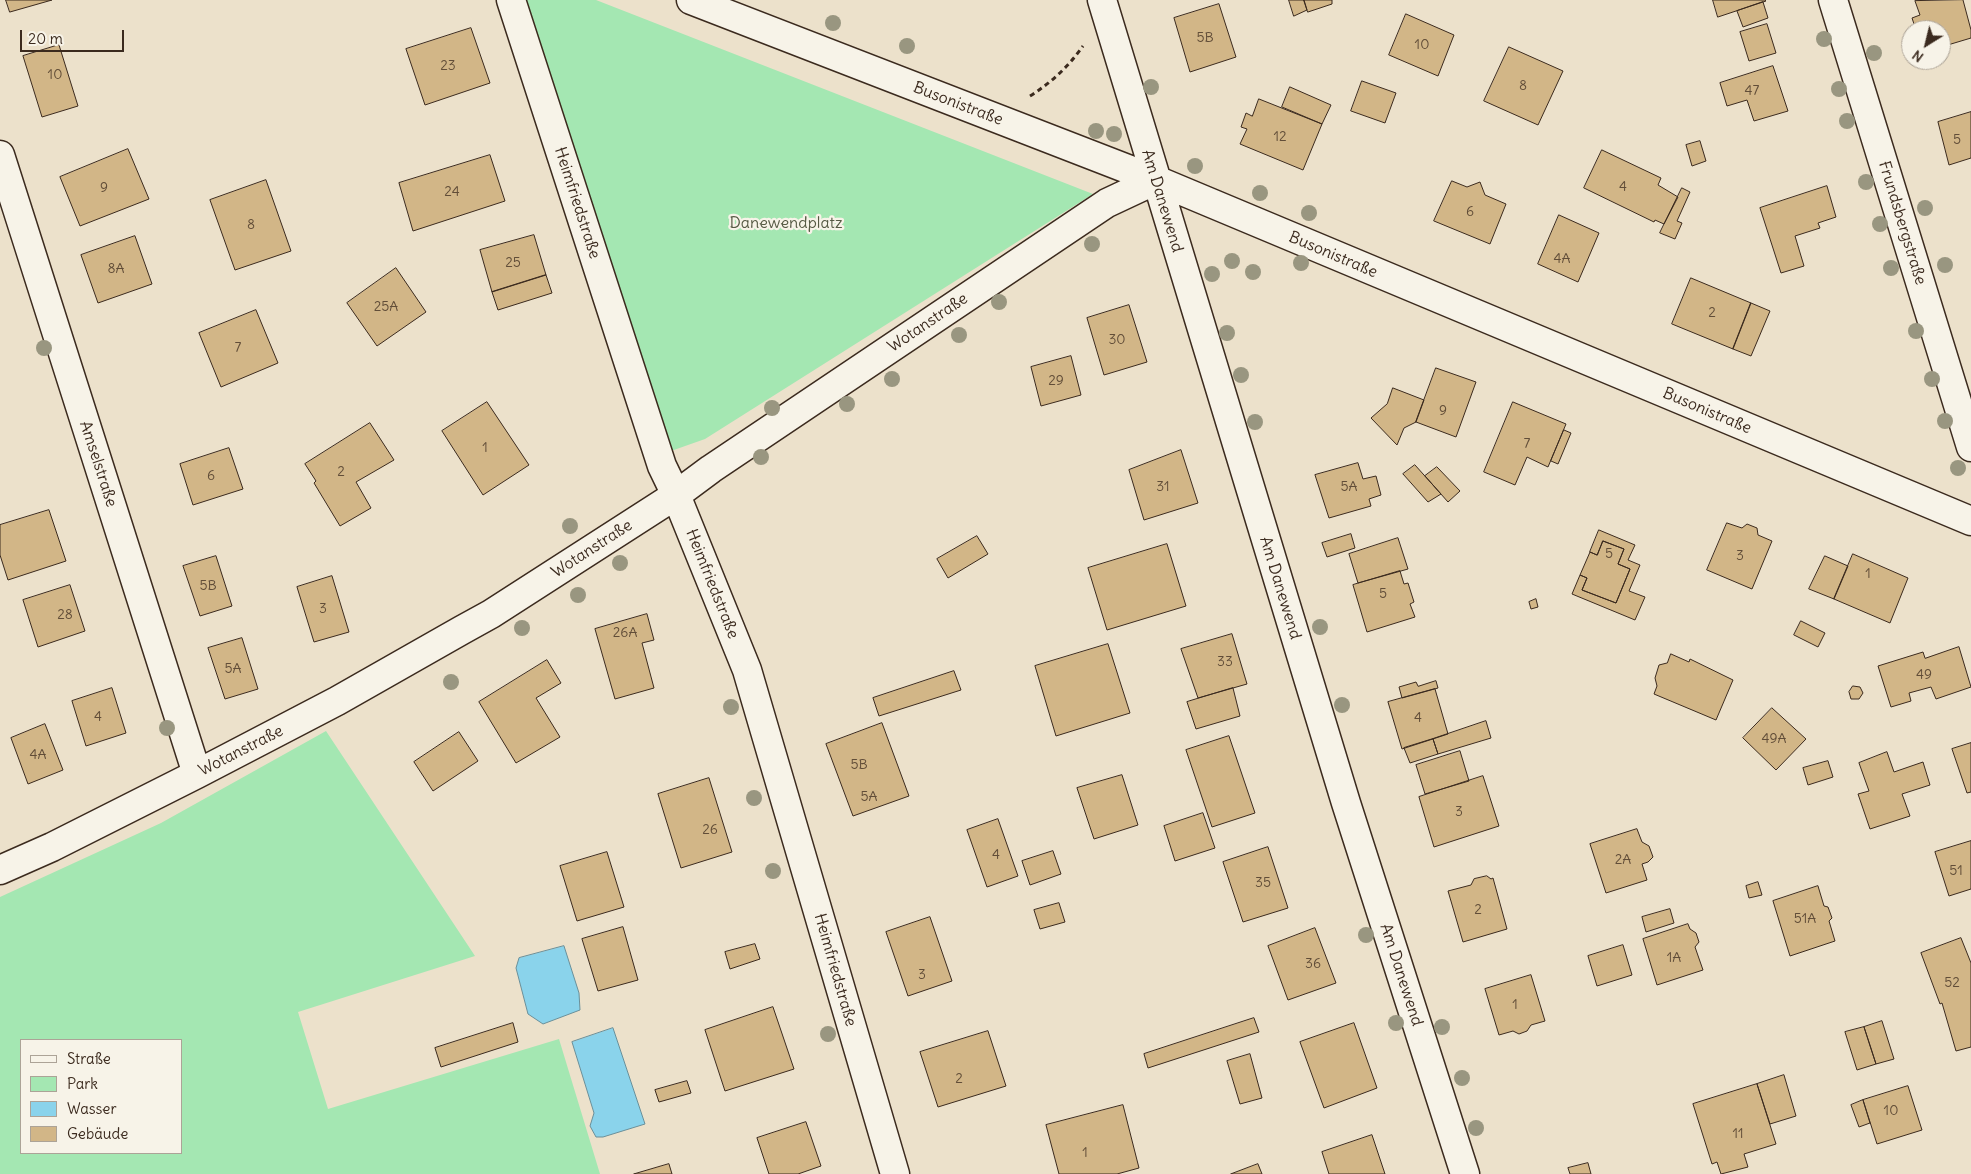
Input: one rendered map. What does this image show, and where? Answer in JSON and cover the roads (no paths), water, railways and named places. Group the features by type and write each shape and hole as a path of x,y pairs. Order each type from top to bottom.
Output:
{"street":[{"name":"Heimfriedstraße","path":"511,0 662,466 676,495 747,670 896,1174"},
{"name":"Busonistraße","path":"691,0 1156,180 1971,521"},
{"name":"Frundsbergstraße","path":"1833,0 1971,447"},
{"name":"Am Danewend","path":"1104,6 1352,820 1465,1174"},
{"name":"Amselstraße","path":"0,155 197,774"},
{"name":"Wotanstraße","path":"0,870 52,848 197,774 337,701 491,614 676,495 711,469 1107,204 1156,180"}],"water":[{"path":"564,946 579,993 580,1010 543,1024 528,1014 516,968 519,958"},
{"path":"613,1028 645,1124 603,1137 596,1137 590,1126 594,1113 572,1042"}],"park label":[{"name":"Danewendplatz","path":"786,223"}]}
